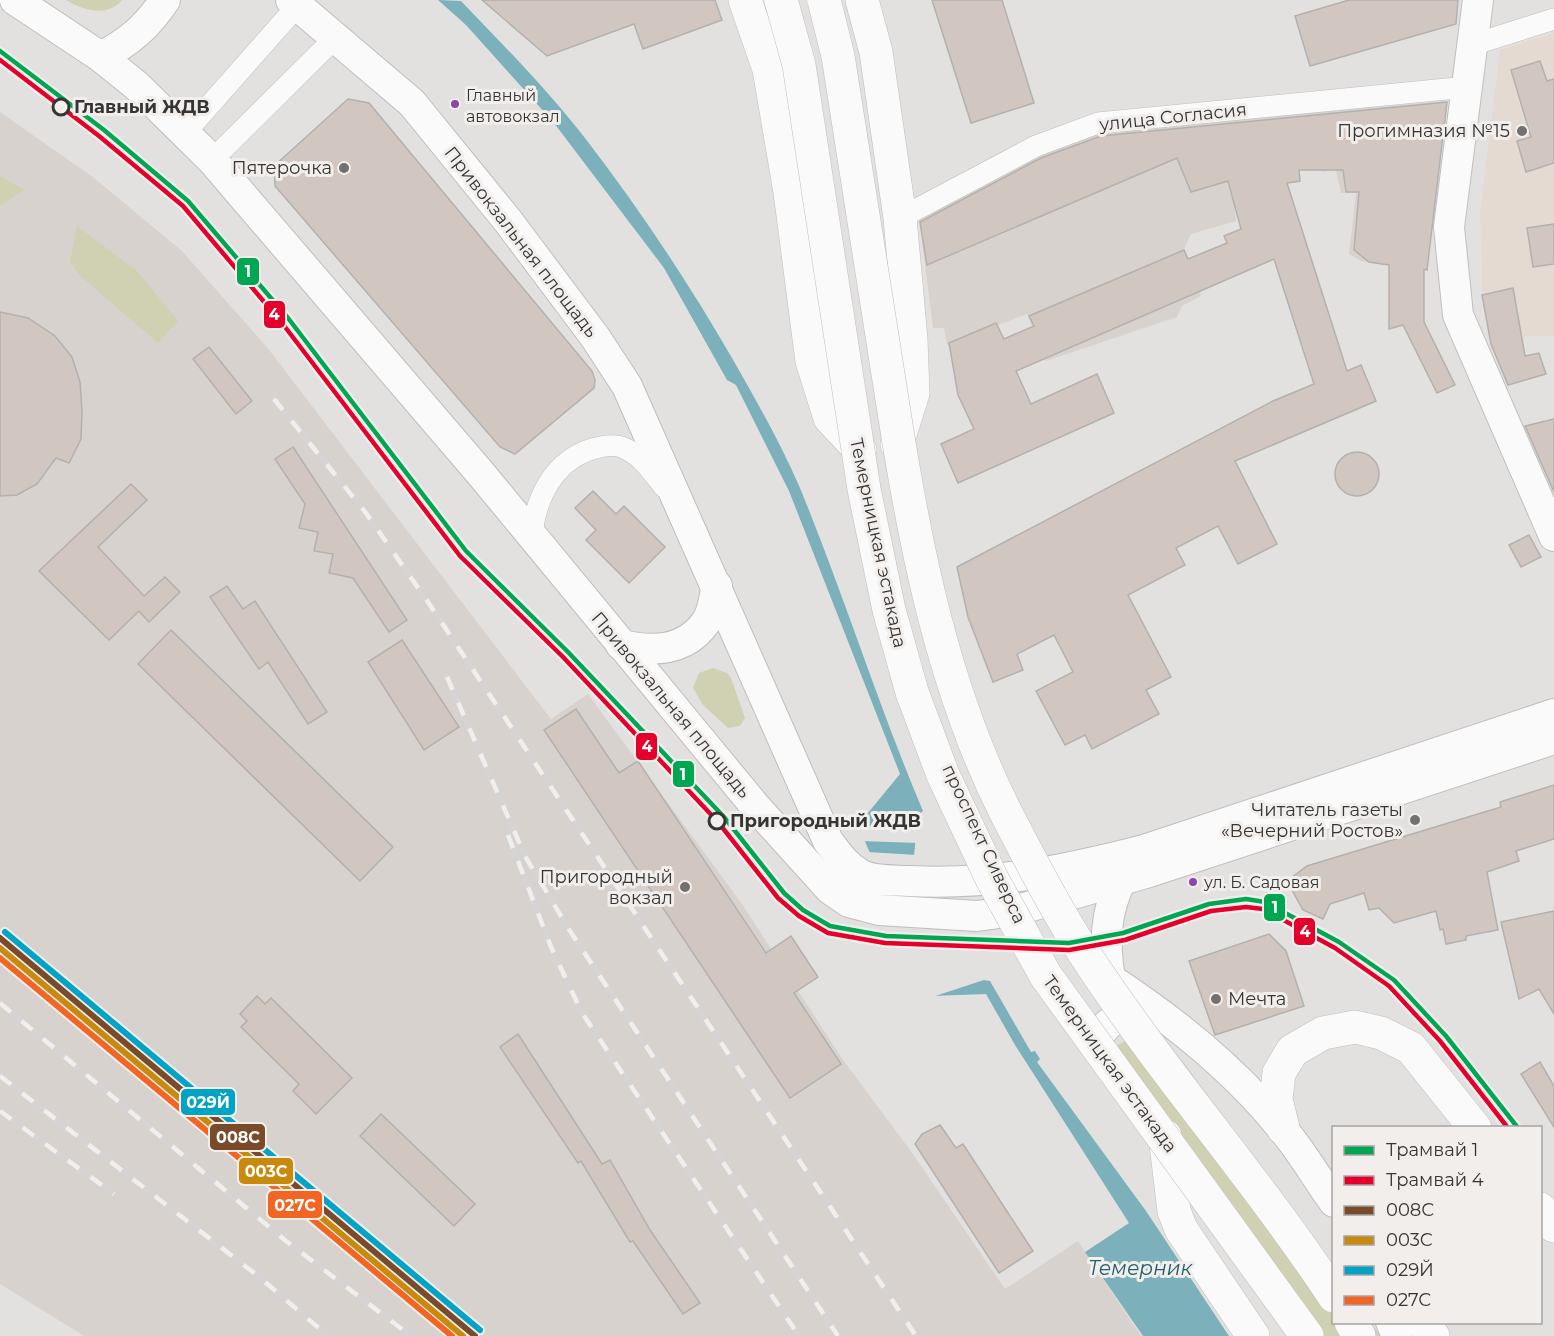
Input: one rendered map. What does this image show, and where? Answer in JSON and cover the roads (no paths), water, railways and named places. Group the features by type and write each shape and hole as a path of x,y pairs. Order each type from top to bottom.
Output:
{"main road":[{"name":"Привокзальная площадь","path":"15,0 101,57 137,86 212,160 532,534 755,806 830,889 849,902 879,910 977,916 1014,911 1040,889 1087,865 1144,850 1554,714"},
{"path":"101,57 130,41 152,20 165,0"},
{"path":"745,0 769,69 790,192 812,362 830,418 860,450"},
{"name":"Темерницкая эстакада","path":"781,0 798,65 866,500 889,610 912,692 943,775 992,879 1046,976 1307,1336"},
{"name":"Темерницкая эстакада","path":"824,0 838,56 907,496 929,602 951,679 980,756 1007,815 1082,950 1332,1293"},
{"path":"860,450 862,442 868,436 879,433 890,436 897,444 909,410 914,373 900,218 876,52 862,0"},
{"path":"1478,0 1449,227 1458,315 1554,536"},
{"name":"Привокзальная площадь","path":"295,2 412,103 508,221 595,337 627,386 828,841 847,864 861,875 879,880 960,883 999,879 1040,889 1121,880 1554,739"},
{"name":"проспект Сиверса","path":"897,444 900,485 907,520 925,602 947,681 976,759 1040,889 1077,956 1219,1060 1283,1128 1332,1199"},
{"name":"проспект Сиверса","path":"860,450 895,609 918,689 949,774 1014,911 1049,974 1097,1044 1313,1336"},
{"path":"621,645 648,651 673,646 693,635 707,621 717,586"},
{"path":"673,705 674,675 678,660 695,646 709,641 745,655"},
{"path":"1110,979 1105,950 1107,928 1113,897 1121,880"},
{"path":"1097,1044 1100,1033 1119,1017 1158,1014"},
{"path":"1283,1128 1276,1099 1280,1072 1292,1051 1323,1033 1355,1027 1381,1033 1411,1048 1473,1126"},
{"path":"1165,1136 1174,1211 1181,1229 1252,1336"},
{"path":"1542,1211 1554,1226"},
{"path":"1424,1324 1433,1336"}],"street":[{"name":"Привокзальная площадь","path":"185,133 295,2"},
{"path":"1472,45 1554,19"},
{"path":"212,160 336,37"},
{"name":"улица Согласия","path":"900,218 1036,146 1098,123 1467,87"},
{"name":"Привокзальная площадь","path":"532,534 534,514 541,494 556,473 579,453 602,446 623,447 636,455 681,508"}],"water":[{"name":"Темерник","path":"438,0 461,1 556,102 644,218 715,330 776,439 800,488 816,528 923,811 918,815 914,856 970,978 990,981 1031,1052 1035,1051 1040,1059 1037,1062 1146,1211 1229,1336 1143,1336 1085,1252 1129,1223 1015,1045 986,994 931,996 858,825 900,774 789,491 736,385 727,380 664,268 554,123 466,25"}],"railway":[{"path":"274,399 366,513 430,605 916,1336"},
{"path":"447,677 525,856 570,931 838,1336"},
{"path":"508,835 551,947 582,1013 799,1336"},
{"path":"0,958 450,1336"},
{"path":"0,1003 286,1241 411,1336"},
{"path":"0,1076 258,1276 328,1336"},
{"path":"0,1111 114,1194"}],"tram line":[{"name":"1","path":"0,51 104,130 188,201 288,318 466,551 568,652 724,817 784,893 803,910 830,926 886,936 1069,943 1123,933 1209,904 1246,899 1265,902 1339,942 1394,980 1446,1036 1516,1126"},
{"name":"4","path":"0,60 99,136 183,206 282,323 460,556 563,657 718,822 778,898 799,916 828,933 885,943 1069,950 1125,940 1211,911 1246,907 1263,909 1335,948 1389,986 1440,1041 1506,1126"}],"place":[{"name":"Главный автовокзал","path":"455,104"},
{"name":"Главный ЖДВ","path":"61,107"},
{"name":"Прогимназия №15","path":"1522,131"},
{"name":"Пятерочка","path":"344,168"},
{"name":"Читатель газеты «Вечерний Ростов»","path":"1415,820"},
{"name":"Пригородный ЖДВ","path":"717,821"},
{"name":"ул. Б. Садовая","path":"1193,882"},
{"name":"Пригородный вокзал","path":"685,887"},
{"name":"Мечта","path":"1216,999"}]}
